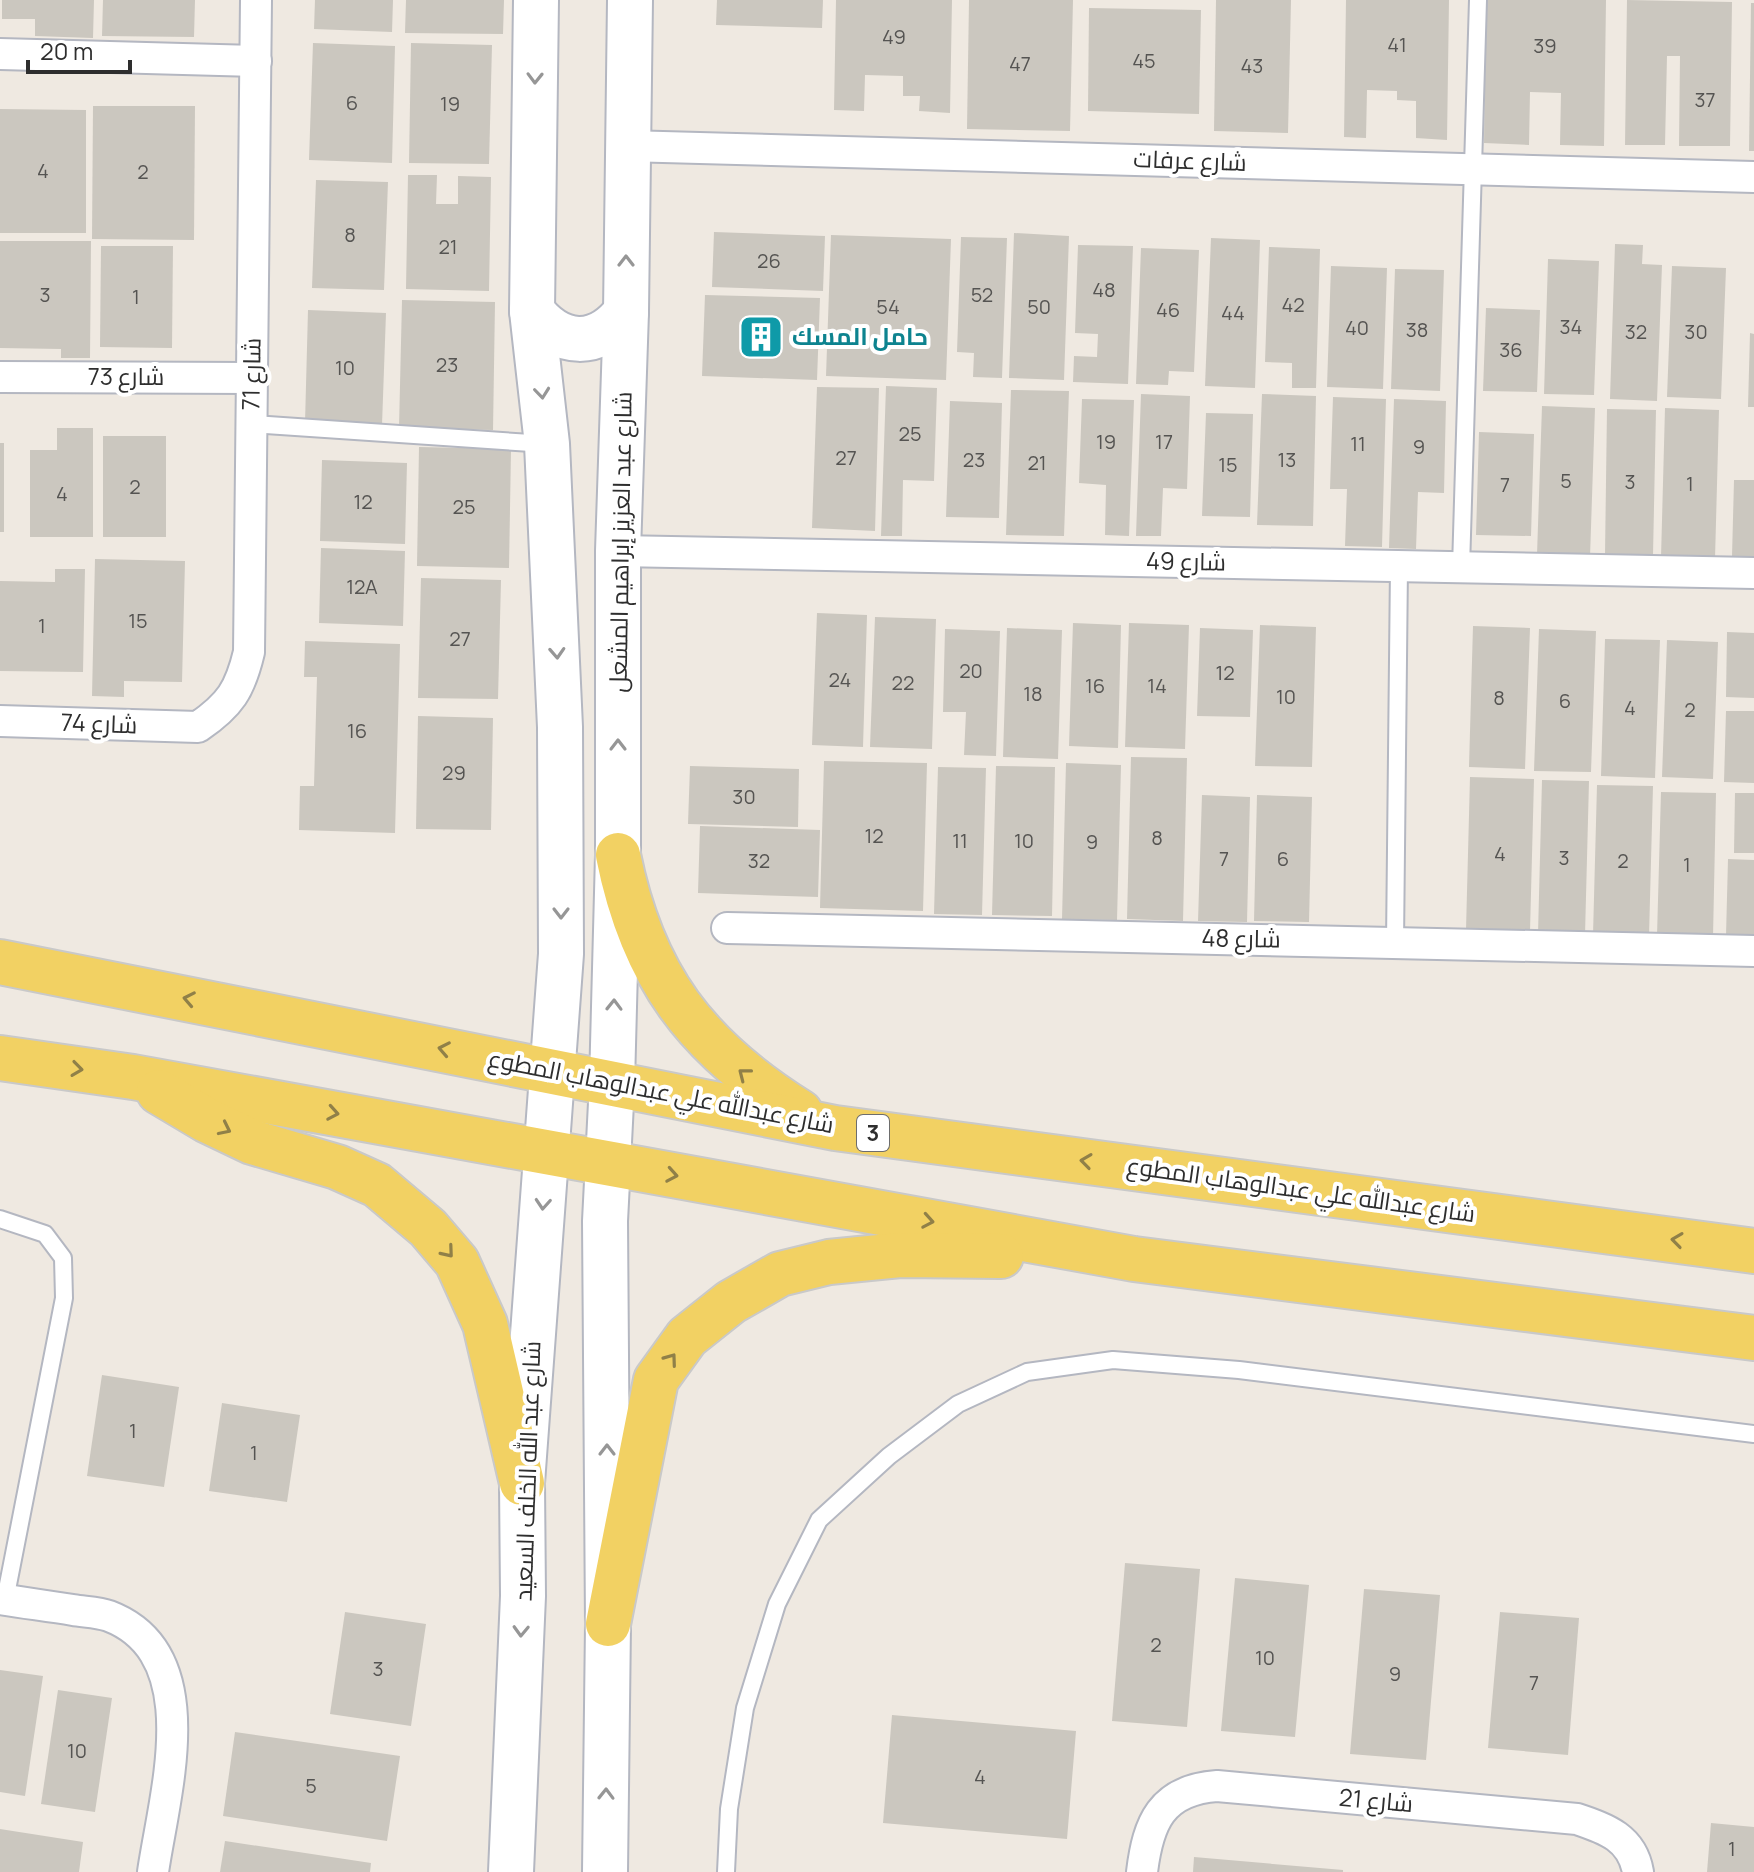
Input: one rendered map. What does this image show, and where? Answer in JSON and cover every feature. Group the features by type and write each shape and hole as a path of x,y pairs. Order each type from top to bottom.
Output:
{"main road":[{"path":"536,0 532,311 547,444 561,742 561,954 553,1070"},
{"name":"شارع عبد العزيز إبراهيم المشعل","path":"612,1083 618,855 618,551 626,312 630,0"},
{"path":"532,311 544,326 561,336 580,340 599,336 616,325 626,312"},
{"path":"618,855 639,932 665,984 684,1013 737,1069 800,1112 835,1128"},
{"name":"شارع عبدالله علي عبدالوهاب المطوع","path":"0,962 835,1128 1754,1251"},
{"path":"0,1058 133,1077 1134,1259 1754,1338"},
{"name":"شارع عبد الله الخلف السعيد","path":"511,1872 523,1596 522,1483 553,1070"},
{"path":"133,1077 206,1120 252,1142 337,1167 377,1185 428,1228 457,1262 485,1324 522,1483"},
{"path":"605,1872 607,1163 612,1083"},
{"path":"608,1624 656,1380 687,1337 731,1302 780,1274 829,1262 900,1255 1134,1259"}],"street":[{"name":"شارع 71","path":"198,727 219,713 233,697 249,652 256,0"},
{"path":"0,54 256,61"},
{"name":"شارع عرفات","path":"626,146 1754,177"},
{"name":"شارع 73","path":"0,377 252,378"},
{"name":"شارع 49","path":"618,551 1754,573"},
{"name":"شارع 74","path":"0,721 198,727"},
{"name":"شارع 48","path":"727,928 1754,951"},
{"path":"3,1599 106,1615 128,1625 145,1641 158,1662 168,1683 173,1736 153,1872"},
{"name":"شارع 21","path":"1142,1872 1152,1825 1164,1807 1198,1787 1217,1786 1577,1819 1608,1829 1627,1844 1638,1872"}],"lane":[{"path":"1461,568 1478,0"},
{"path":"252,424 547,444"},
{"path":"1395,943 1399,566"},
{"path":"0,1219 45,1234 63,1258 64,1298 3,1599"},
{"path":"726,1872 729,1809 745,1708 777,1604 819,1520 889,1456 958,1404 1027,1372 1113,1360 1223,1369 1754,1434"}],"building":[{"path":"2,0 94,0 93,38 35,36 35,19 2,19"},
{"path":"103,0 195,0 194,37 102,36"},
{"path":"315,0 393,0 392,32 314,29"},
{"path":"406,0 504,0 503,34 405,33"},
{"path":"717,0 823,0 822,28 716,25"},
{"path":"836,0 952,0 950,113 919,111 920,96 903,96 903,76 865,75 864,111 834,110"},
{"path":"969,0 1073,0 1070,131 967,129"},
{"path":"1216,0 1291,0 1288,133 1214,131"},
{"path":"1346,0 1449,0 1447,140 1416,138 1416,101 1397,100 1397,91 1367,90 1366,138 1344,137"},
{"path":"1486,0 1606,0 1604,146 1560,145 1561,93 1530,92 1529,145 1484,143"},
{"path":"1627,0 1732,2 1730,146 1679,146 1680,56 1667,56 1665,145 1625,145"},
{"path":"1751,3 1754,3 1754,151 1749,151"},
{"path":"1089,8 1201,10 1199,114 1088,111"},
{"path":"313,43 395,46 392,163 309,160"},
{"path":"411,43 492,45 489,164 409,163"},
{"path":"93,106 195,106 194,240 92,239"},
{"path":"0,109 86,110 86,233 0,233"},
{"path":"408,175 437,175 436,204 458,204 458,176 491,177 489,291 406,289"},
{"path":"316,180 388,182 384,290 312,288"},
{"path":"714,232 825,236 823,291 712,287"},
{"path":"1014,233 1069,236 1064,380 1009,378"},
{"path":"831,235 951,239 946,380 826,376"},
{"path":"961,237 1007,238 1002,378 973,377 974,353 957,352"},
{"path":"1211,238 1260,240 1255,388 1205,386"},
{"path":"0,241 91,241 90,358 61,358 61,349 0,348"},
{"path":"1615,244 1643,245 1642,264 1662,265 1657,401 1610,399"},
{"path":"1078,245 1133,246 1128,384 1073,382 1074,356 1097,357 1098,334 1075,333"},
{"path":"101,246 173,246 172,348 100,347"},
{"path":"1269,247 1320,249 1316,388 1292,388 1292,363 1265,362"},
{"path":"1141,248 1199,250 1194,372 1169,371 1168,385 1136,384"},
{"path":"1548,259 1599,261 1594,395 1544,394"},
{"path":"1331,266 1387,268 1383,389 1327,387"},
{"path":"1672,266 1726,268 1721,399 1667,397"},
{"path":"1395,269 1444,270 1440,391 1391,389"},
{"name":"حامل المسك","path":"705,295 820,298 817,380 702,376"},
{"path":"402,300 495,302 493,430 399,428"},
{"path":"1486,308 1540,310 1537,392 1483,391"},
{"path":"308,310 386,313 382,425 305,423"},
{"path":"1750,333 1754,334 1754,407 1748,407"},
{"path":"886,386 937,388 934,481 903,480 902,536 881,536"},
{"path":"817,387 879,388 875,531 812,528"},
{"path":"1011,390 1069,391 1064,536 1006,535"},
{"path":"1141,394 1190,396 1187,489 1163,488 1161,536 1136,536"},
{"path":"1262,394 1316,396 1313,526 1257,525"},
{"path":"1333,397 1386,399 1382,547 1345,546 1347,489 1330,489"},
{"path":"1082,399 1134,400 1129,536 1105,535 1106,485 1079,483"},
{"path":"1394,399 1446,401 1444,493 1418,492 1416,549 1389,548"},
{"path":"950,401 1002,403 999,518 946,517"},
{"path":"1542,406 1595,408 1590,557 1537,555"},
{"path":"1665,408 1719,410 1715,559 1661,558"},
{"path":"1607,409 1656,410 1653,555 1605,555"},
{"path":"1206,413 1253,414 1250,517 1202,516"},
{"path":"57,428 93,428 93,537 30,537 30,450 57,450"},
{"path":"1479,432 1534,434 1531,536 1476,535"},
{"path":"103,436 166,436 166,537 103,537"},
{"path":"0,443 4,443 4,532 0,532"},
{"path":"419,447 511,449 509,568 417,566"},
{"path":"322,460 407,463 405,544 320,541"},
{"path":"1734,480 1754,480 1754,557 1732,557"},
{"path":"321,548 405,551 403,626 319,623"},
{"path":"95,559 185,561 182,682 124,681 124,697 92,696"},
{"path":"55,569 85,569 83,672 0,671 0,581 55,582"},
{"path":"421,578 501,580 498,699 418,698"},
{"path":"817,613 867,615 863,747 812,745"},
{"path":"875,617 936,619 932,749 870,747"},
{"path":"1073,623 1121,625 1118,748 1069,746"},
{"path":"1129,623 1189,625 1185,749 1125,747"},
{"path":"1260,625 1316,627 1312,767 1255,766"},
{"path":"1473,626 1530,628 1525,769 1469,767"},
{"path":"1007,628 1062,630 1058,759 1003,757"},
{"path":"1200,628 1253,630 1250,717 1197,716"},
{"path":"945,629 1000,631 996,756 964,755 966,712 943,712"},
{"path":"1539,629 1596,631 1591,772 1534,771"},
{"path":"1727,632 1754,633 1754,698 1726,697"},
{"path":"1605,639 1660,640 1655,778 1601,776"},
{"path":"1667,640 1718,642 1713,779 1662,777"},
{"path":"305,641 400,644 395,833 299,830 300,786 314,786 317,677 304,677"},
{"path":"1726,711 1754,711 1754,783 1724,782"},
{"path":"418,716 493,718 491,830 416,829"},
{"path":"1131,757 1187,758 1183,921 1127,919"},
{"path":"824,761 927,763 923,911 820,908"},
{"path":"1066,763 1121,765 1117,920 1062,919"},
{"path":"690,766 799,769 798,827 688,824"},
{"path":"996,766 1055,767 1052,916 992,915"},
{"path":"938,767 986,768 982,915 934,914"},
{"path":"1470,777 1534,779 1530,931 1466,930"},
{"path":"1542,780 1589,781 1585,935 1538,934"},
{"path":"1597,785 1653,786 1649,936 1593,935"},
{"path":"1661,792 1716,793 1713,937 1657,936"},
{"path":"1735,793 1754,793 1754,853 1734,853"},
{"path":"1202,795 1250,797 1247,922 1198,921"},
{"path":"1257,795 1312,797 1309,922 1254,921"},
{"path":"700,826 820,830 818,897 698,893"},
{"path":"1728,859 1754,860 1754,936 1726,936"},
{"path":"102,1375 179,1387 164,1487 87,1476"},
{"path":"222,1403 300,1415 287,1502 209,1491"},
{"path":"1125,1563 1200,1569 1187,1727 1112,1721"},
{"path":"1235,1578 1309,1585 1295,1737 1221,1731"},
{"path":"1364,1589 1440,1595 1426,1760 1350,1754"},
{"path":"345,1612 426,1624 411,1726 330,1714"},
{"path":"1500,1612 1579,1618 1568,1755 1488,1748"},
{"path":"0,1670 43,1676 25,1796 0,1792"},
{"path":"58,1690 112,1698 95,1812 41,1804"},
{"path":"892,1715 1076,1731 1067,1839 883,1823"},
{"path":"235,1732 400,1756 387,1841 223,1816"},
{"path":"1711,1823 1754,1827 1754,1872 1707,1872"},
{"path":"0,1829 83,1842 79,1872 0,1872"},
{"path":"225,1841 371,1863 370,1872 220,1872"},
{"path":"1194,1857 1343,1870 1343,1872 1193,1872"}],"place":[{"name":"حامل المسك","path":"761,337"}]}
